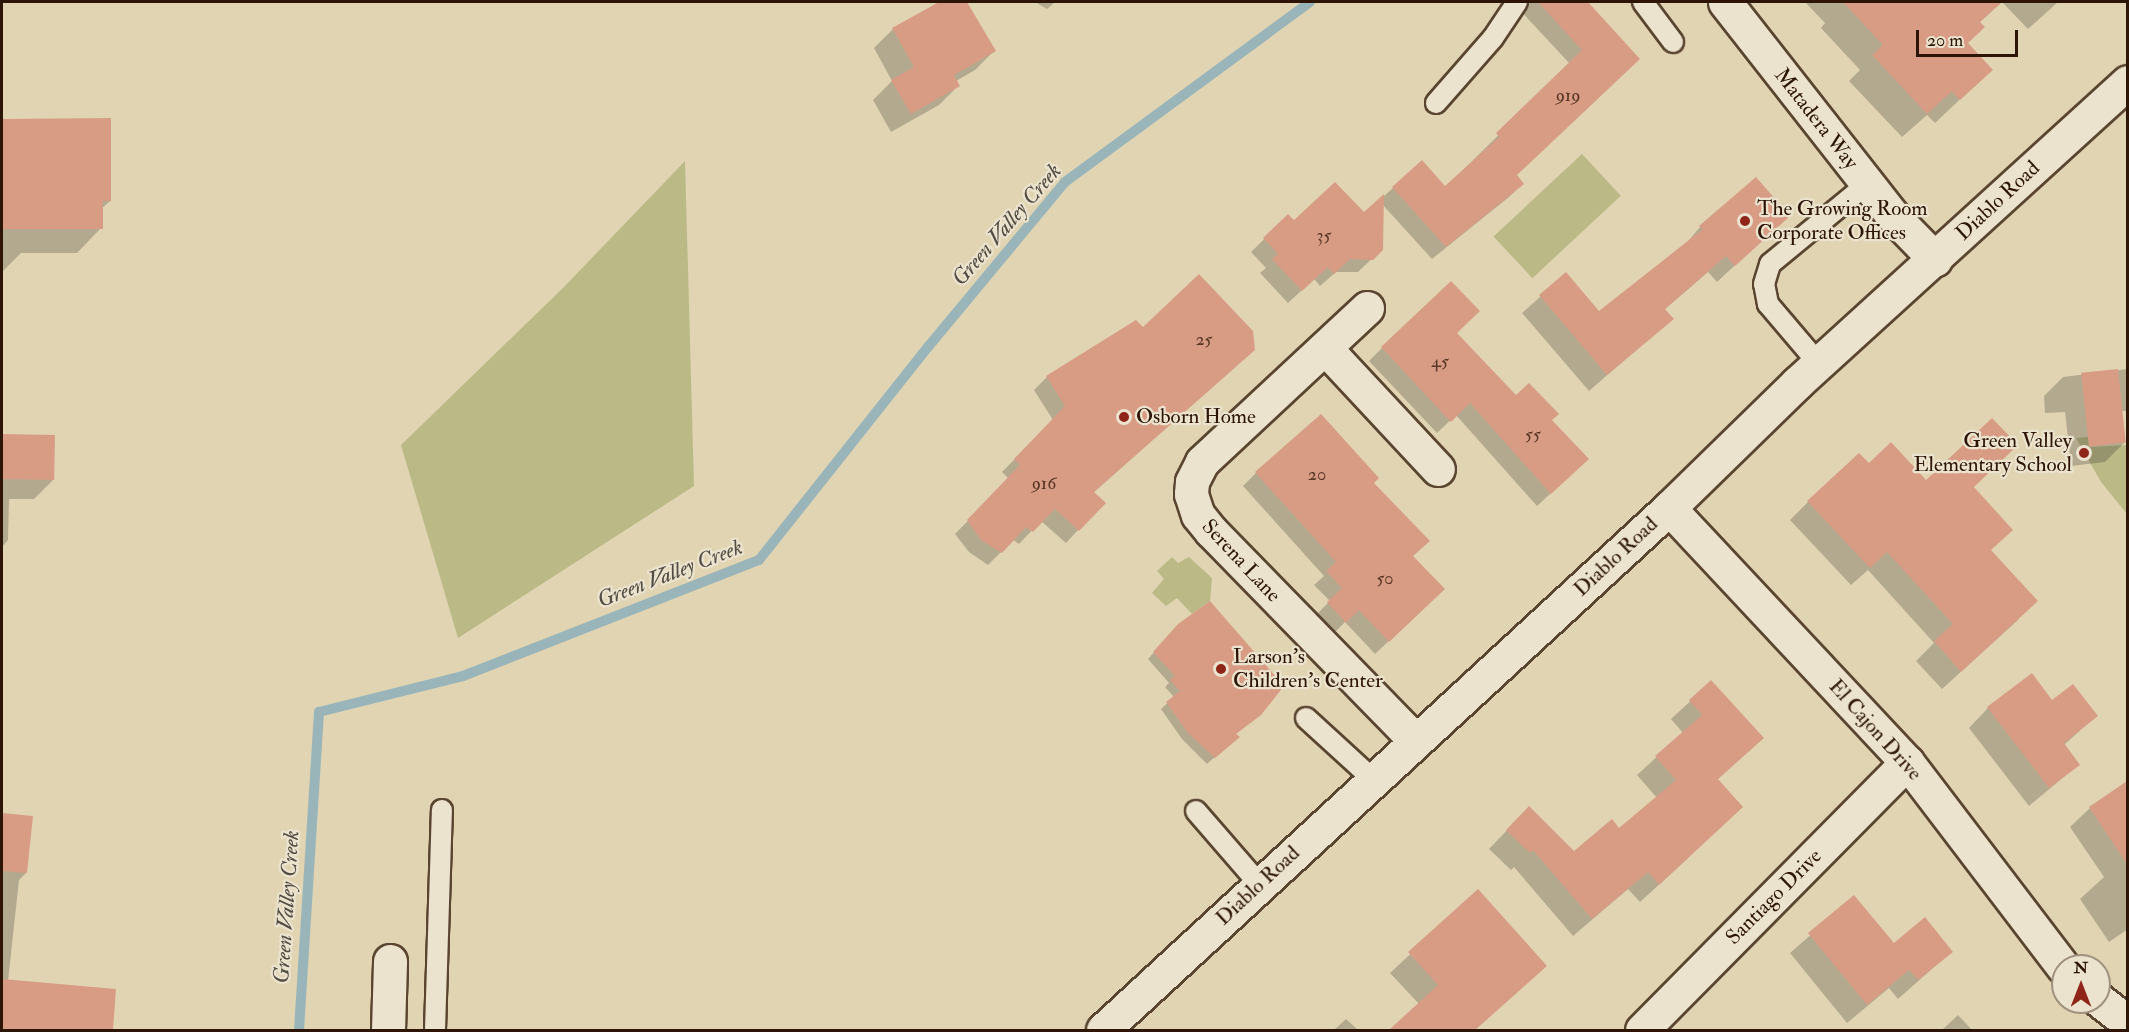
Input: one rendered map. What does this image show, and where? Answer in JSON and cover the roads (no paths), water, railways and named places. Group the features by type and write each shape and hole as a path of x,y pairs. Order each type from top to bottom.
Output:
{"street":[{"name":"Matadera Way","path":"1725,2 1867,184 1935,259"},
{"name":"Diablo Road","path":"1103,1030 1670,508 1819,364 2127,82"},
{"name":"Serena Lane","path":"1367,308 1326,349 1202,462 1192,482 1191,494 1198,514 1211,531 1416,741"},
{"path":"1326,349 1438,469"},
{"name":"El Cajon Drive","path":"1670,508 1907,762 2053,954"},
{"name":"Santiago Drive","path":"1642,1030 1907,762"},
{"path":"388,1030 390,961"},
{"path":"2111,1010 2127,1023"}],"lane":[{"path":"1436,103 1492,38 1517,2"},
{"path":"1643,2 1673,42"},
{"path":"1819,364 1768,304 1764,284 1770,264 1867,184"},
{"path":"1306,718 1374,780"},
{"path":"435,1030 442,810"},
{"path":"1196,811 1260,885"}],"waterway":[{"name":"Green Valley Creek","path":"299,1030 319,712 463,676 759,560 928,347 1065,182 1310,2"}],"place":[{"name":"The Growing Room Corporate Offices","path":"1745,221"},
{"name":"Osborn Home","path":"1124,417"},
{"name":"Green Valley Elementary School","path":"2084,453"},
{"name":"Larson's Children's Center","path":"1221,669"}]}
